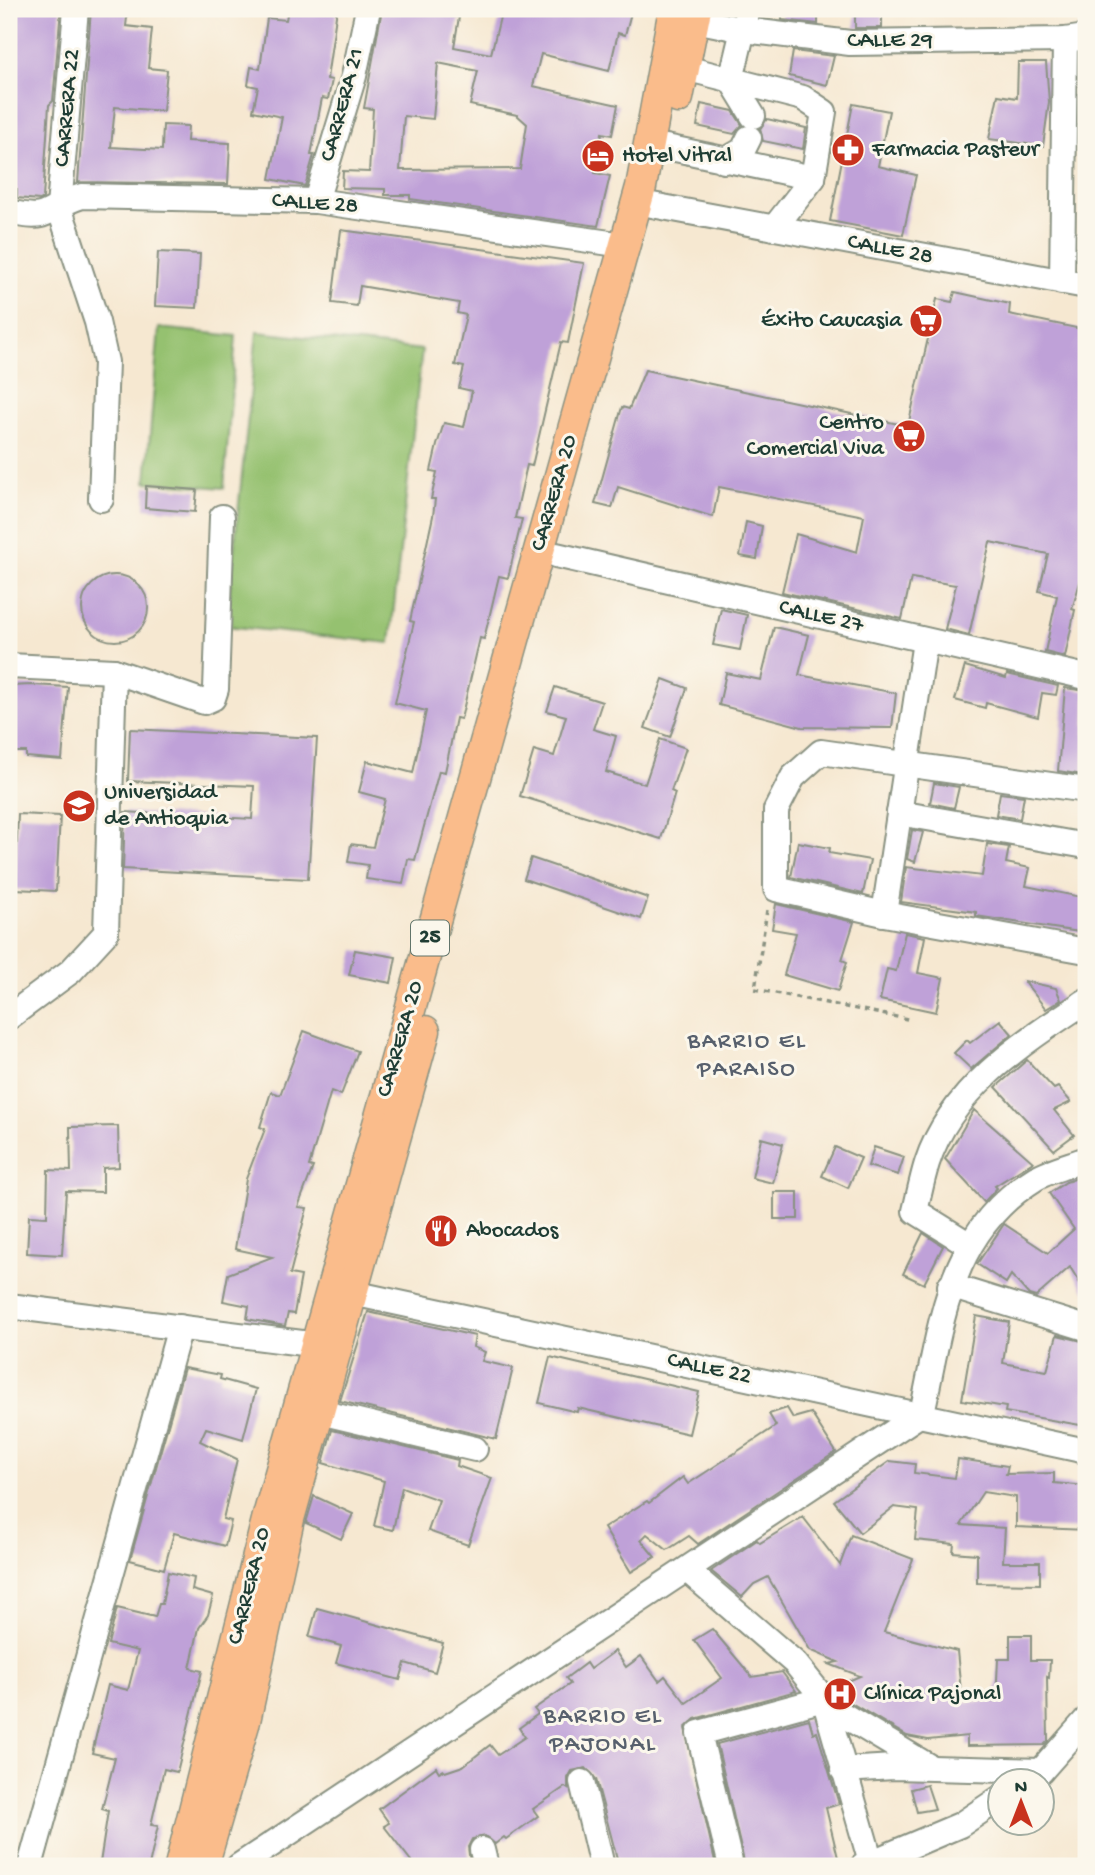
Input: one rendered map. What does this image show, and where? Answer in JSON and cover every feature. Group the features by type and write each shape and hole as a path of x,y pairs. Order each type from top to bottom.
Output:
{"main road":[{"name":"CARRERA 20","path":"342,1291 619,337 684,68 688,13"},
{"name":"CARRERA 20","path":"204,1865 268,1516 327,1345 688,13"},
{"name":"CARRERA 20","path":"204,1865 245,1721 289,1519 320,1412 327,1345"}],"street":[{"name":"CARRERA 22","path":"59,207 76,9"},
{"name":"CARRERA 21","path":"316,201 354,76 368,9"},
{"name":"CALLE 29","path":"688,13 746,20 850,43 1075,38"},
{"path":"724,161 743,150 751,127 731,80 746,20"},
{"path":"1074,284 1075,38"},
{"path":"684,68 803,98 824,112 813,178 774,228"},
{"path":"666,148 813,178"},
{"name":"CALLE 28","path":"9,212 33,218 49,214 82,197 316,201 624,245"},
{"name":"CALLE 28","path":"652,205 1074,284"},
{"path":"59,207 97,322 106,362 101,499"},
{"path":"9,666 114,671 204,702 213,698 216,689 222,517"},
{"name":"CALLE 27","path":"556,555 1086,677"},
{"path":"884,914 925,641"},
{"path":"9,1017 71,971 106,933 114,671"},
{"path":"1086,790 821,752 793,776 776,810 776,889 884,914 1086,951"},
{"path":"899,813 1086,846"},
{"path":"968,1244 915,1211 927,1162 950,1116 1009,1052 1086,1001"},
{"path":"239,1866 922,1413 950,1286 968,1244 993,1211 1037,1178 1086,1159"},
{"path":"950,1286 1086,1328"},
{"name":"CALLE 22","path":"342,1291 922,1413 1086,1451"},
{"path":"9,1306 327,1345"},
{"path":"30,1866 180,1327"},
{"path":"320,1412 475,1449"},
{"path":"687,1570 795,1663 825,1702 934,1769"},
{"path":"825,1702 869,1865 960,1825 986,1807"},
{"path":"731,1866 699,1732 825,1702"},
{"path":"1043,1766 1086,1720"},
{"path":"843,1770 894,1767 986,1773"},
{"path":"582,1782 602,1866"}],"path":[{"path":"776,889 766,911 755,989 912,1020"}],"green space":[{"path":"159,328 236,336 224,488 146,482"},
{"path":"257,332 422,350 390,643 226,626"}],"building":[{"path":"10,9 61,9 53,101 49,105 43,198 40,200 17,198 17,189 9,188"},
{"path":"91,9 128,9 126,26 152,29 148,68 167,70 163,111 115,107 111,147 162,150 163,125 188,126 187,141 230,143 228,184 78,182"},
{"path":"288,9 337,9 327,79 332,80 328,99 322,98 311,155 314,155 305,186 270,179 282,117 253,111 258,87 248,85 251,67 260,69 267,18 286,20"},
{"path":"382,9 424,9 424,12 459,17 454,47 491,54 502,9 632,9 625,35 618,33 609,71 541,54 533,86 618,105 612,135 602,133 595,173 610,176 598,226 410,199 410,195 385,195 385,189 342,188 343,171 369,172 373,109 364,108","holes":["438,63 478,71 470,105 517,115 527,124 520,169 400,170 404,116 433,119"]},
{"path":"782,9 818,9 818,24 782,20"},
{"path":"855,9 882,9 882,28 855,28"},
{"path":"793,51 834,56 827,85 789,76"},
{"path":"1018,62 1046,62 1049,102 1043,146 989,139 998,95 1017,98"},
{"path":"701,104 733,111 742,125 734,134 697,126"},
{"path":"853,104 889,111 878,166 916,175 903,235 830,221"},
{"path":"767,119 806,128 803,149 763,141 760,129"},
{"path":"341,230 584,263 568,343 561,342 532,466 527,465 515,518 522,519 508,578 499,576 484,639 480,638 461,719 456,718 445,772 439,771 415,860 408,859 403,884 366,879 368,865 348,862 351,844 373,847 385,799 359,792 367,761 413,773 426,711 395,703 414,622 410,621 433,516 435,499 431,499 437,472 431,471 437,445 444,423 464,427 472,391 459,388 464,367 455,365 466,315 457,313 459,303 360,286 357,306 332,303"},
{"path":"158,252 200,254 197,308 155,306"},
{"name":"Centro Comercial Viva","path":"955,292 1010,304 1009,314 1086,330 1086,562 1072,609 1075,610 1065,657 1045,652 1057,596 1039,591 1048,554 990,542 969,635 945,629 956,585 911,578 902,619 782,592 796,534 857,552 864,516 719,487 713,517 618,487 612,508 595,504 622,407 629,409 645,370 908,426 937,299 952,302"},
{"path":"146,486 197,490 195,512 145,508"},
{"path":"746,522 762,526 757,559 740,556"},
{"path":"115,575 128,578 138,585 145,595 148,608 145,621 138,631 128,638 115,641 102,638 92,631 85,621 82,608 85,595 92,585 102,578"},
{"path":"721,609 747,615 740,650 713,645"},
{"path":"774,627 809,635 799,675 896,693 892,728 802,727 719,705 726,673 761,680"},
{"path":"965,666 1006,678 1007,674 1058,686 1056,695 1042,693 1038,717 986,703 985,708 955,700"},
{"path":"663,679 687,688 670,737 645,728"},
{"path":"9,686 68,687 62,760 26,757 26,752 9,752"},
{"path":"555,687 602,702 593,729 616,736 606,772 645,784 660,739 686,748 671,791 675,793 661,839 520,796 534,750 554,756 566,716 547,711"},
{"path":"1065,688 1086,691 1083,775 1058,771"},
{"path":"130,729 317,738 308,879 123,869 125,812 252,819 254,786 128,781"},
{"path":"934,783 959,787 954,808 930,803"},
{"path":"1000,793 1024,796 1020,819 996,815"},
{"path":"18,814 60,816 56,891 15,889"},
{"path":"912,830 923,832 915,862 907,859"},
{"path":"798,842 830,848 829,853 870,860 863,894 791,877"},
{"path":"987,844 1009,847 1006,863 1030,868 1026,886 1086,898 1086,933 976,916 976,912 901,902 906,867 982,876"},
{"path":"531,858 648,898 641,919 524,879"},
{"path":"776,904 854,922 842,960 847,962 838,991 784,975 796,933 772,929"},
{"path":"905,933 925,937 918,973 943,978 936,1012 880,1000 887,969 896,971"},
{"path":"355,950 396,957 391,983 349,975"},
{"path":"1024,981 1056,988 1061,1000 1046,1009"},
{"path":"1000,1020 1012,1034 971,1069 954,1053 967,1040 970,1043"},
{"path":"304,1031 358,1051 341,1095 331,1091 309,1166 313,1167 298,1207 307,1208 290,1274 301,1276 294,1314 288,1313 285,1326 247,1319 249,1306 223,1301 228,1274 272,1257 235,1249 246,1179 265,1129 260,1127 271,1092 280,1095"},
{"path":"1027,1060 1054,1089 1058,1087 1071,1102 1054,1110 1074,1135 1054,1150 996,1087"},
{"path":"974,1110 1033,1162 995,1186 997,1188 984,1202 945,1159"},
{"path":"118,1126 119,1167 103,1168 103,1192 66,1191 62,1255 27,1253 29,1216 47,1217 48,1170 71,1171 70,1127"},
{"path":"761,1138 783,1144 773,1183 752,1178"},
{"path":"835,1147 861,1158 848,1188 822,1176"},
{"path":"874,1147 904,1157 898,1175 868,1166"},
{"path":"1086,1175 1086,1293 1070,1267 1036,1297 1029,1295 1011,1275 1006,1283 977,1264 1004,1224 1048,1253 1074,1229 1049,1193 1066,1182"},
{"path":"774,1192 798,1192 798,1219 774,1219"},
{"path":"923,1233 943,1246 924,1284 903,1274"},
{"path":"368,1312 475,1336 473,1347 485,1352 482,1361 513,1368 496,1439 340,1401"},
{"path":"976,1316 1009,1322 1003,1363 1047,1371 1057,1335 1086,1342 1086,1426 1005,1412 1006,1407 962,1400"},
{"path":"550,1357 699,1392 689,1434 578,1408 577,1412 539,1403"},
{"path":"184,1368 221,1375 220,1379 256,1389 243,1439 206,1428 200,1441 237,1459 223,1519 231,1521 225,1546 174,1533 164,1569 130,1560"},
{"path":"787,1408 793,1418 811,1413 836,1452 698,1544 689,1536 667,1550 647,1534 641,1540 655,1557 631,1572 604,1528 647,1501 649,1503 683,1477 688,1484 776,1426 769,1414"},
{"path":"332,1430 458,1460 457,1466 492,1478 468,1545 428,1531 439,1500 402,1487 393,1530 374,1526 384,1481 323,1463"},
{"path":"958,1459 1008,1466 1006,1474 1054,1473 1054,1483 1086,1486 1086,1530 1016,1527 1016,1497 983,1492 961,1525 1005,1528 1003,1562 1040,1562 1040,1584 977,1583 977,1554 953,1552 954,1544 915,1540 918,1510 894,1507 860,1533 834,1501 890,1461 915,1464 914,1473 955,1478"},
{"path":"314,1496 353,1514 341,1539 306,1523"},
{"path":"803,1517 840,1565 851,1535 913,1559 884,1632 957,1651 962,1702 996,1701 998,1659 1010,1659 1010,1635 1031,1635 1031,1660 1050,1660 1049,1678 1047,1677 1048,1741 1044,1745 967,1746 967,1736 928,1740 907,1736 838,1695 834,1687 860,1676 829,1664 838,1662 810,1650 768,1577 754,1584 742,1597 711,1571 757,1540 760,1543"},
{"path":"168,1572 194,1578 192,1590 213,1596 208,1615 199,1628 190,1668 202,1671 177,1772 164,1769 151,1825 158,1826 149,1866 100,1863 108,1811 102,1809 115,1758 92,1753 108,1685 128,1690 138,1651 108,1644 117,1608 155,1617 159,1604 162,1604"},
{"path":"317,1608 443,1643 435,1672 405,1663 400,1680 336,1663 341,1646 309,1637"},
{"path":"712,1629 752,1677 782,1672 796,1691 695,1719 685,1728 716,1866 619,1866 596,1779 586,1768 572,1771 568,1778 568,1789 565,1787 533,1809 538,1816 506,1839 504,1837 495,1844 485,1836 472,1839 468,1847 470,1863 466,1866 415,1866 384,1826 389,1823 379,1809 436,1767 439,1772 445,1772 463,1766 490,1745 498,1755 525,1737 519,1728 538,1714 534,1709 570,1684 566,1678 586,1663 590,1669 615,1651 626,1667 641,1656 659,1681 665,1676 686,1703 722,1678 694,1640"},
{"path":"809,1719 813,1733 817,1732 839,1804 826,1808 840,1866 745,1866 717,1744"},
{"path":"927,1785 935,1809 917,1812 911,1789"}],"place":[{"name":"Farmacia Pasteur","path":"848,150"},
{"name":"Hotel Vitral","path":"598,156"},
{"name":"Éxito Caucasia","path":"926,321"},
{"name":"Centro Comercial Viva","path":"909,436"},
{"name":"Universidad de Antioquia","path":"79,806"},
{"name":"Abocados","path":"441,1231"},
{"name":"Clínica Pajonal","path":"840,1694"}],"district":[{"name":"BARRIO EL PARAISO","path":"747,1056"},
{"name":"BARRIO EL PAJONAL","path":"603,1731"}]}
